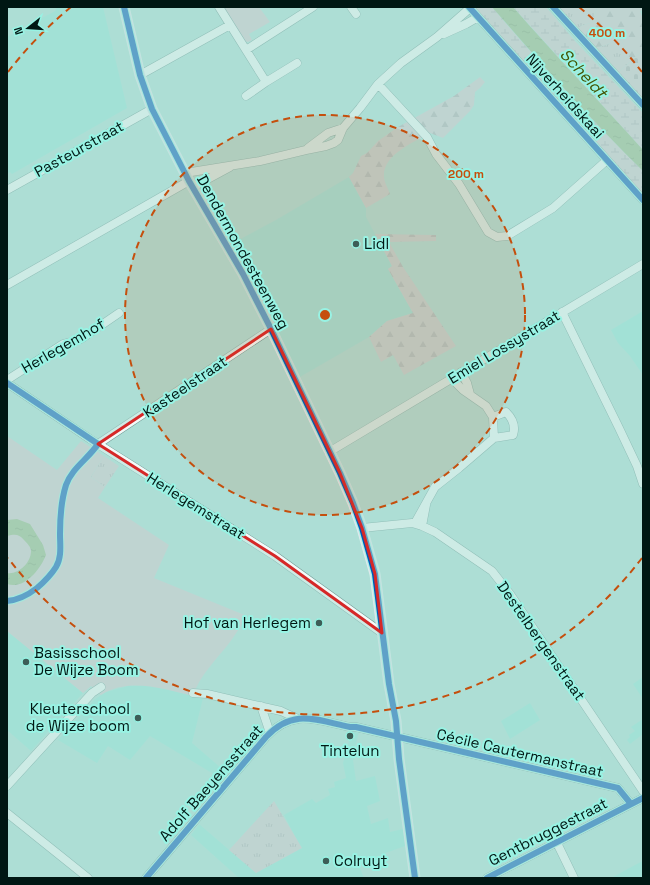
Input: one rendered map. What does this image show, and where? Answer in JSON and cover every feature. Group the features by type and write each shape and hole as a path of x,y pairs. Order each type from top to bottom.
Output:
{"main road":[{"name":"Dendermondesteenweg","path":"124,7 140,75 161,130 243,274 271,329 353,503 362,528 374,574 415,878"}],"street":[{"path":"219,7 266,82"},
{"path":"246,50 314,7"},
{"path":"351,7 356,14"},
{"path":"7,285 189,180 236,164 260,161 334,143 338,140 343,128 378,84 401,63 437,37 469,7"},
{"name":"Nijverheidskaai","path":"469,7 606,161 643,200"},
{"path":"553,7 643,105"},
{"path":"437,37 478,17"},
{"path":"140,75 230,25"},
{"path":"246,96 297,63"},
{"path":"378,84 427,137 441,162 459,184 488,232 497,237 507,236 553,208 606,161"},
{"name":"Pasteurstraat","path":"7,190 152,109"},
{"path":"306,150 328,133 343,128"},
{"path":"189,180 236,164"},
{"name":"Emiel Lossystraat","path":"329,452 643,264"},
{"path":"562,312 637,466 643,484"},
{"name":"Herlegemhof","path":"7,380 63,344 81,339 119,313"},
{"name":"Kasteelstraat","path":"98,444 271,329"},
{"path":"461,372 467,383 470,394"},
{"path":"452,379 463,390 486,406 493,417 494,438"},
{"name":"Herlegemstraat","path":"7,383 98,444 275,556 382,633"},
{"path":"362,528 419,525 426,502 435,487 494,438 513,435 515,428 511,417 506,412 493,417"},
{"name":"Destelbergenstraat","path":"419,525 435,532 492,572 510,594 643,791"},
{"path":"7,786 92,693 101,687"},
{"path":"193,694 207,694 261,706 281,711 296,718"},
{"path":"261,706 270,733"},
{"name":"Adolf Baeyensstraat","path":"146,878 270,733 279,725 296,718 306,717 397,737"},
{"name":"Cécile Cautermanstraat","path":"397,737 618,788 631,804"},
{"name":"Gentbruggestraat","path":"487,878 643,798"},
{"path":"7,812 88,878"},
{"path":"557,843 574,878"}],"highlighted area":[{"path":"271,329 340,473 362,528 375,574 382,633 275,556 98,444"}],"shaded area":[{"path":"57,7 103,7 127,108 12,174 10,172 7,174 7,37 55,11"},
{"path":"349,177 366,208 366,217 392,266 388,269 413,313 387,321 369,337 298,378 233,243 276,220"},
{"path":"643,311 643,375 630,356 618,343 611,330"},
{"name":"Basisschool De Wijze Boom","path":"7,631 83,693 31,751 7,730"},
{"path":"643,677 643,699 633,684"},
{"name":"Kleuterschool de Wijze boom","path":"149,685 203,698 192,743 228,774 222,779 150,736 130,760 108,746 97,763 58,740 95,699 106,692 128,686"},
{"path":"530,703 540,720 510,739 501,721"},
{"path":"643,719 643,734 630,744 627,740 630,737 629,735 635,731 631,727"},
{"path":"352,730 359,732 353,755 355,759 353,760 356,781 375,776 380,801 367,806 371,824 388,818 390,832 403,829 405,846 358,863 364,878 239,878 191,835 199,824 256,873 301,848 284,815 312,799 316,803 330,795 328,789 335,787 334,782 346,778 343,763"},
{"path":"643,861 643,878 613,877 635,865"}],"green space":[{"path":"223,7 259,7 270,22 249,34 252,40 248,42 242,40"},
{"path":"475,7 492,7 566,91 643,171 643,195 530,71"},
{"path":"513,7 546,7 575,41 643,113 643,150"},
{"path":"556,7 597,7 593,22 575,28"},
{"path":"597,7 643,7 643,10 640,11 643,19 643,50 632,60 627,57 626,49 622,41 617,39 606,45 594,47 575,28 593,22"},
{"path":"617,39 622,41 626,49 627,57 632,60 618,73 594,47 606,45"},
{"path":"643,50 643,101 618,73"},
{"path":"480,77 485,82 475,92 474,105 470,111 443,138 430,133 408,145 394,156 385,168 384,176 385,183 390,194 366,208 349,177 353,173 361,156 367,153 378,141 398,127 454,96"},
{"path":"375,234 436,235 436,241 389,242 403,267 456,346 404,375 393,355 381,362 369,337 387,321 413,313 388,269 392,266"},
{"path":"7,436 57,470 81,441 104,456 91,477 105,487 98,498 169,545 154,578 247,616 230,642 199,682 193,696 146,686 123,687 101,695 91,686 83,693 7,631"},
{"path":"104,456 119,466 105,487 91,477"},
{"path":"274,801 302,848 256,873 229,850"}],"water":[{"path":"492,7 513,7 643,150 643,171 547,70"},
{"path":"17,519 30,524 43,545 46,555 40,567 31,577 19,584 13,585 7,584 7,573 15,572 23,567 29,560 31,551 29,545 19,536 7,536 7,520"}],"cycle path":[{"path":"124,7 140,75 152,109 189,181 243,274 271,329 340,473 362,528 375,574 389,684 396,721 399,759 415,878"},
{"path":"469,7 643,200"},
{"path":"553,7 643,105"},
{"path":"7,383 98,444 72,474 66,485 61,516 60,555 56,567 34,591 19,598 7,601"},
{"path":"146,878 266,737 276,728 295,719 316,719 356,727 618,788 631,804"},
{"path":"487,878 643,798"}],"place":[{"name":"Lidl","path":"356,244"},
{"name":"Hof van Herlegem","path":"319,623"},
{"name":"Basisschool De Wijze Boom","path":"26,662"},
{"name":"Kleuterschool de Wijze boom","path":"138,718"},
{"name":"Tintelun","path":"350,736"},
{"name":"Colruyt","path":"326,861"}],"water label":[{"name":"Scheldt","path":"584,73"}]}
